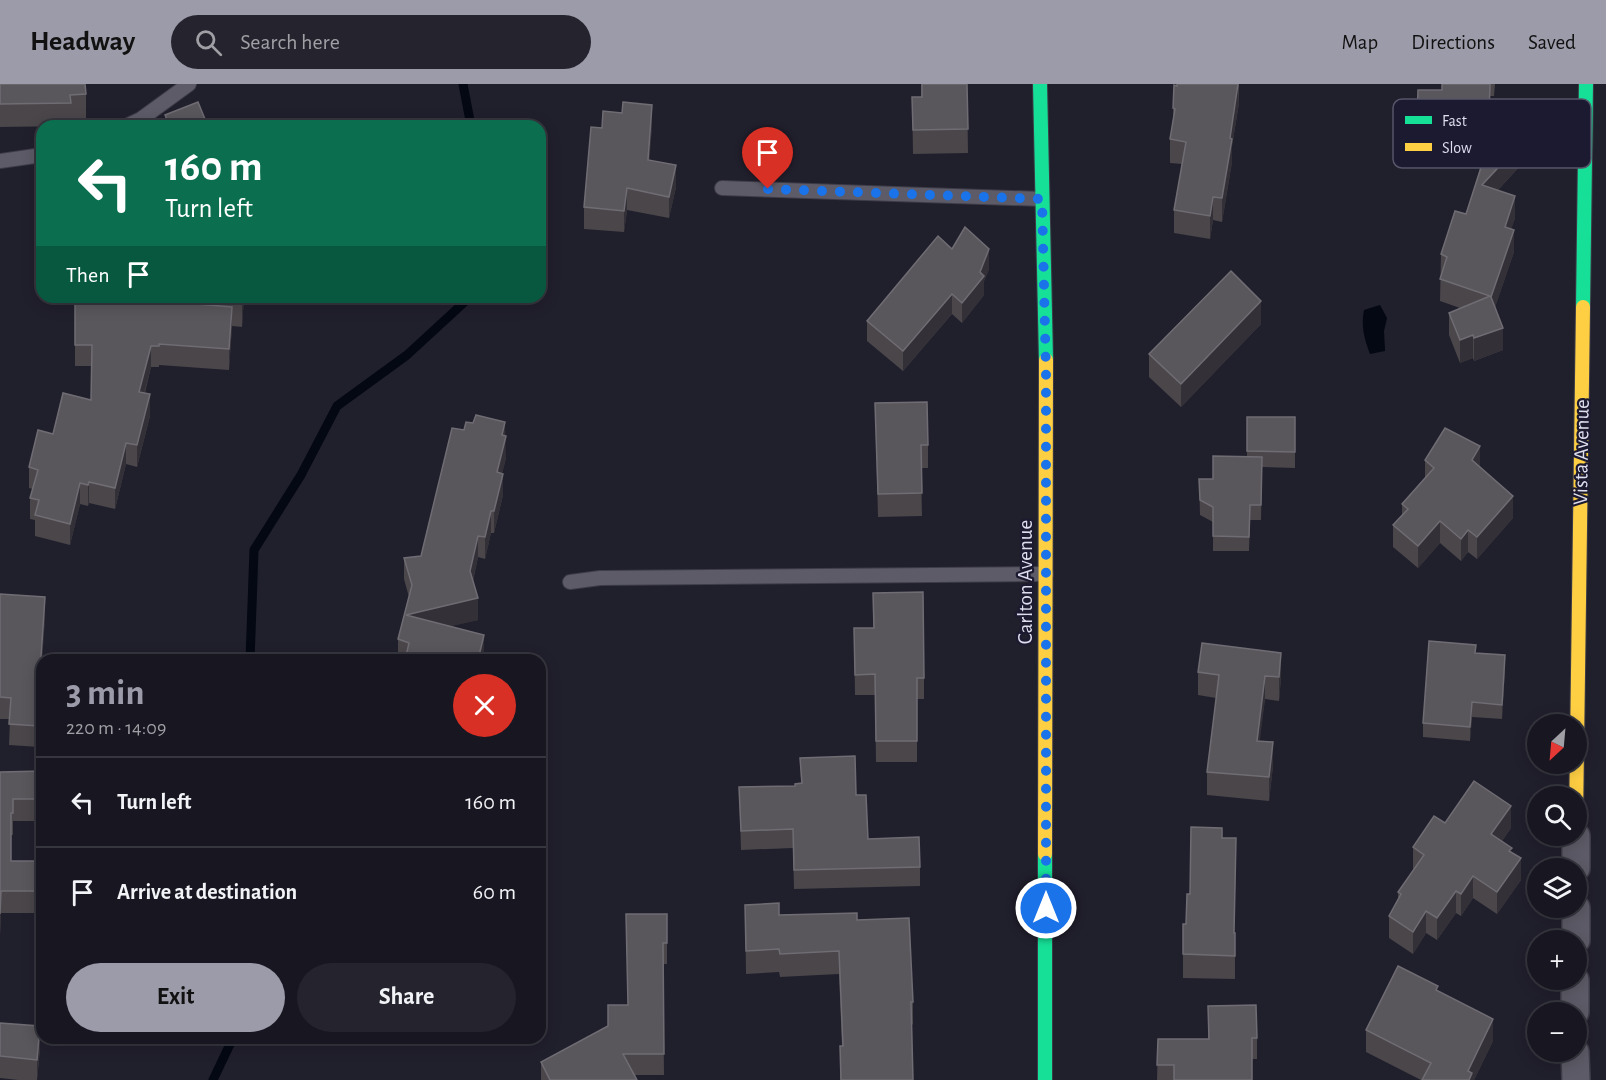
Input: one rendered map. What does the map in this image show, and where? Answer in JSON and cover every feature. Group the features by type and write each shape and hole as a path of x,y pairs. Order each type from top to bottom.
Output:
{"street":[{"name":"Carlton Avenue","path":"1040,84 1046,351 1045,1080"},
{"name":"Vista Avenue","path":"1586,84 1586,99"},
{"name":"Vista Avenue","path":"1576,786 1585,168"},
{"path":"1575,1062 1576,1080"}],"lane":[{"path":"139,120 189,84"},
{"path":"0,161 36,156"},
{"path":"722,188 1042,199"},
{"path":"570,582 600,578 1046,574"}],"shaded area":[{"path":"1380,305 1387,318 1384,331 1385,351 1370,354 1364,332 1364,310"}],"building":[{"path":"0,84 85,84 86,94 70,95 71,103 0,104"},
{"path":"922,84 967,84 968,129 913,130 912,97 922,97"},
{"path":"1177,84 1238,84 1222,198 1213,197 1210,216 1174,210 1186,142 1170,139 1175,109 1173,108 1174,85 1177,86"},
{"path":"1442,84 1490,84 1490,99 1418,99 1418,90 1442,90"},
{"path":"198,102 205,120 167,120 165,115"},
{"path":"623,102 652,105 648,160 676,165 669,197 627,188 624,211 584,207 591,127 602,128 603,111 622,113"},
{"path":"1481,168 1498,168 1482,185 1515,196 1505,227 1514,230 1491,297 1503,328 1474,338 1473,335 1460,340 1449,313 1490,296 1440,279 1447,257 1441,254 1455,211 1466,214"},
{"path":"965,227 989,249 980,272 984,276 962,303 952,294 903,351 867,321 938,236 952,249"},
{"path":"1231,271 1261,301 1181,384 1149,354"},
{"path":"75,303 185,303 232,307 229,349 159,344 159,346 151,346 139,392 150,394 137,445 126,443 115,488 89,482 88,485 80,483 70,524 35,515 39,500 30,498 38,470 29,467 38,430 53,434 63,393 91,400 92,345 75,345"},
{"path":"927,402 928,445 921,445 922,493 878,494 875,403"},
{"path":"476,415 505,422 502,435 506,436 497,472 503,474 494,511 491,511 485,537 478,536 470,571 478,598 406,615 484,635 479,654 406,654 409,643 398,639 412,585 404,558 421,556 452,428 464,430 466,422 473,423"},
{"path":"1247,417 1295,417 1295,452 1247,451"},
{"path":"1445,428 1480,446 1472,460 1513,496 1477,537 1468,530 1461,539 1440,521 1418,546 1393,525 1408,509 1402,504 1434,468 1425,460"},
{"path":"1213,456 1262,457 1261,505 1250,505 1249,537 1213,536 1213,507 1200,500 1199,479 1213,479"},
{"path":"923,592 924,678 917,678 917,741 876,741 875,674 855,675 854,628 874,628 873,593"},
{"path":"0,594 45,597 41,654 36,654 36,726 9,724 11,698 0,697"},
{"path":"1429,641 1476,645 1475,653 1505,655 1502,705 1472,702 1470,727 1423,723"},
{"path":"1202,643 1281,653 1279,677 1265,676 1257,741 1273,742 1269,777 1207,772 1219,675 1198,672"},
{"path":"855,756 856,795 866,795 868,839 919,837 920,867 794,870 793,829 741,831 739,787 795,786 795,784 802,783 800,758"},
{"path":"36,771 36,799 13,799 11,861 36,861 36,891 1,891 0,914 0,772"},
{"path":"1474,781 1511,806 1491,834 1512,848 1509,851 1521,858 1497,892 1473,876 1461,894 1456,891 1437,918 1426,911 1413,932 1389,916 1401,894 1398,892 1424,855 1413,847 1434,816 1445,823"},
{"path":"1191,827 1222,828 1222,838 1236,838 1235,956 1183,954 1183,924 1186,924 1187,894 1190,894"},
{"path":"779,903 779,915 857,913 857,920 909,918 913,1002 911,1002 913,1080 841,1080 840,1046 843,1046 839,951 780,954 779,949 746,951 745,905"},
{"path":"626,914 667,914 667,943 663,943 664,1054 623,1054 637,1080 550,1080 541,1062 608,1026 608,1005 628,1005"},
{"path":"1398,966 1438,986 1436,990 1493,1019 1468,1071 1472,1073 1469,1080 1422,1080 1431,1063 1366,1030"},
{"path":"1256,1005 1257,1038 1252,1038 1252,1080 1174,1080 1174,1065 1157,1065 1158,1039 1209,1039 1208,1006"},
{"path":"0,1023 36,1026 36,1044 38,1044 37,1060 0,1056"}],"waterway":[{"path":"463,84 470,120"},
{"path":"250,654 254,550 301,475 337,406 407,355 463,303"},
{"path":"213,1080 230,1044"}],"traffic: fast":[{"path":"1040,84 1046,360"},
{"path":"1586,84 1586,99"},
{"path":"1583,307 1585,168"},
{"path":"1045,854 1045,1080"}],"traffic: slow":[{"path":"1576,786 1583,307"},
{"path":"1045,854 1046,360"}],"route":[{"path":"768,189 1042,199 1046,373 1046,908"}]}
